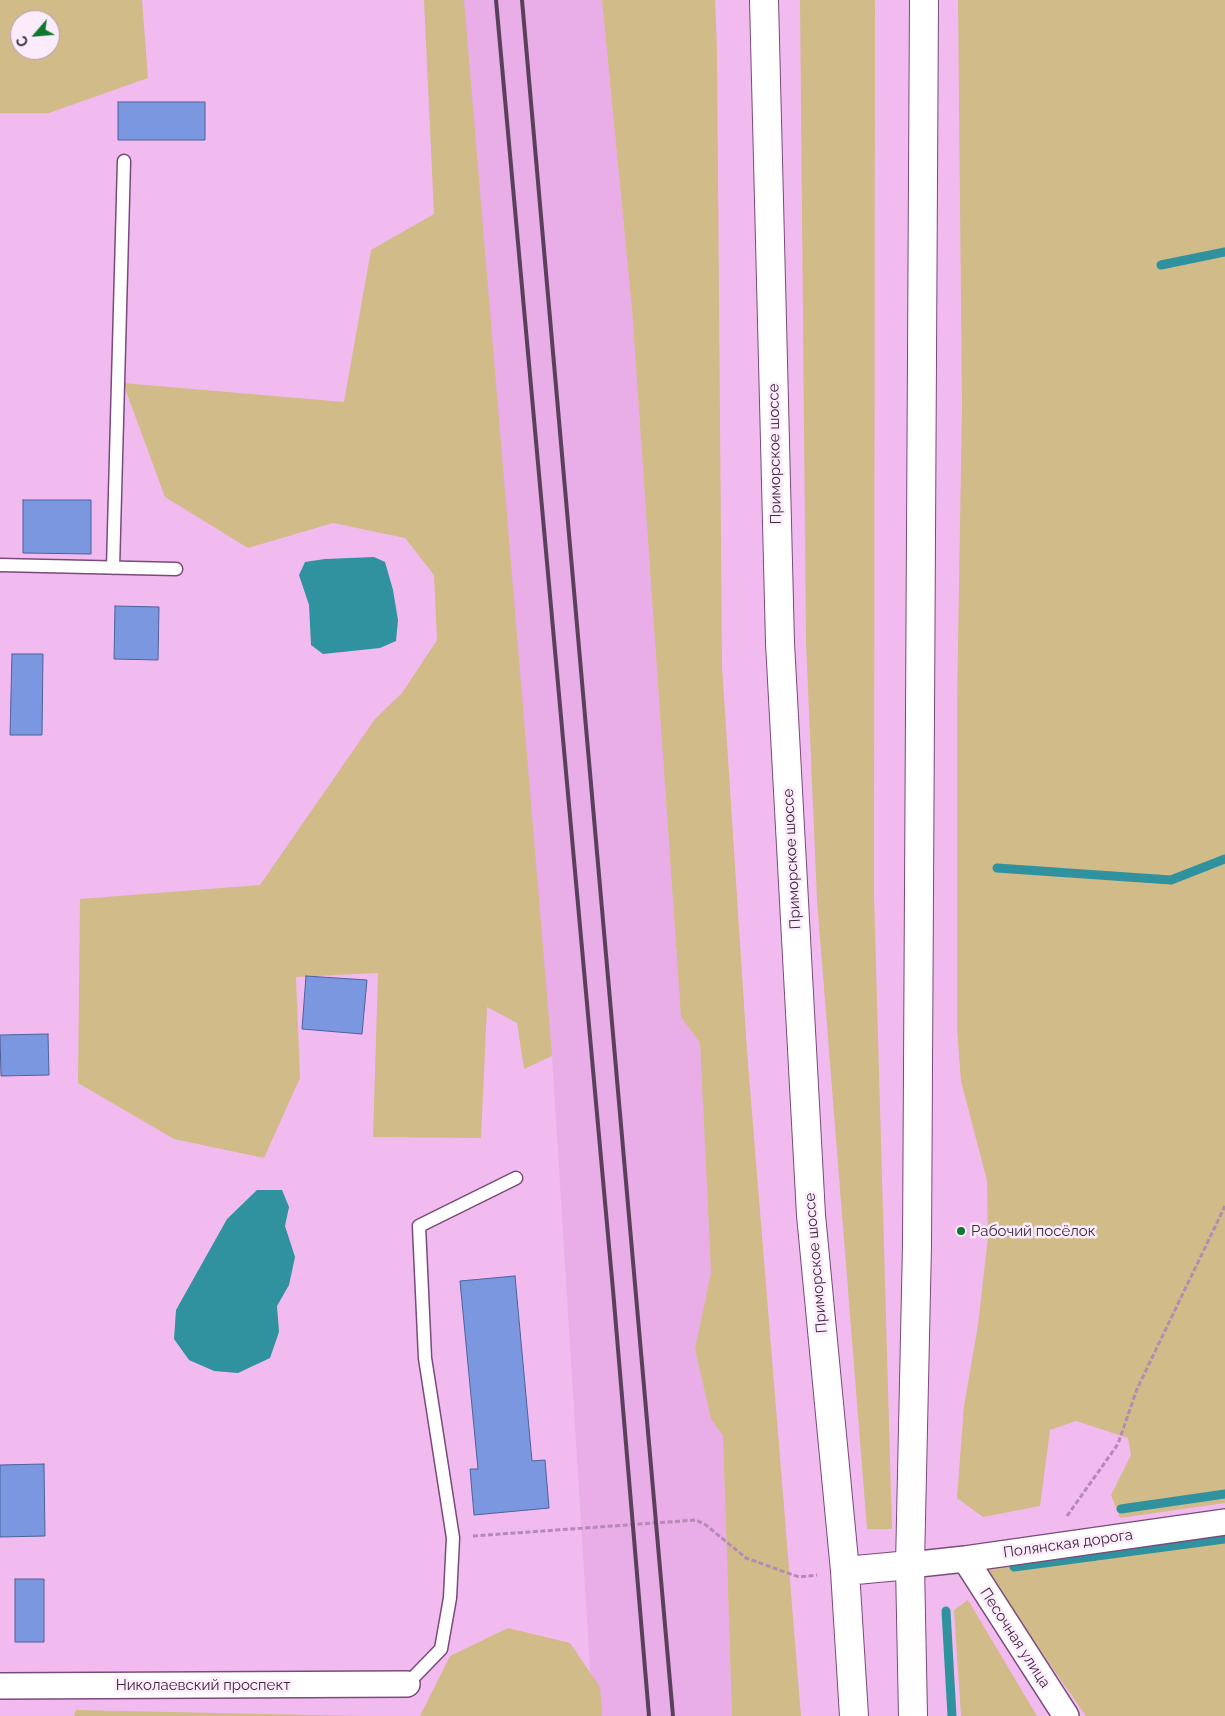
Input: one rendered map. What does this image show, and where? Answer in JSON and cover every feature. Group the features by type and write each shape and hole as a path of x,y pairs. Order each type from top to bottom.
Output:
{"main road":[{"name":"Приморское шоссе","path":"764,0 780,642 811,1214 845,1571 854,1716"},
{"path":"913,1716 910,1565 917,1245 920,397 924,0"},
{"path":"845,1571 910,1565"}],"street":[{"name":"Полянская дорога","path":"910,1565 1225,1522"},
{"name":"Песочная улица","path":"965,1559 1066,1716"},
{"name":"Николаевский проспект","path":"0,1686 407,1684"}],"lane":[{"path":"113,568 124,161"},
{"path":"0,565 176,570"},
{"path":"407,1684 441,1648 450,1598 453,1538 425,1358 419,1226 516,1178"}],"path":[{"path":"1046,1547 1118,1444 1137,1389 1225,1206"},
{"path":"453,1538 696,1520 706,1524 746,1558 799,1577 845,1571"}],"shaded area":[{"path":"0,0 142,0 148,78 49,113 0,113"},
{"path":"424,0 464,0 552,1056 524,1069 517,1023 487,1007 481,1138 373,1137 378,973 296,977 300,1078 264,1158 174,1139 78,1083 80,899 260,885 375,719 402,693 437,640 434,575 405,538 333,523 248,548 165,497 123,383 344,402 371,250 434,214"},
{"path":"447,0 602,0 632,310 681,1017 700,1043 711,1272 695,1349 711,1419 723,1436 732,1716 593,1716 552,1056 500,1002"},
{"path":"602,0 715,0 722,666 747,1051 801,1716 732,1716 723,1436 711,1419 695,1349 711,1272 700,1043 681,1017 632,310"},
{"path":"800,0 875,0 874,896 892,1529 867,1529 817,900 806,642"},
{"path":"958,0 1225,0 1225,1503 1120,1518 1111,1495 1131,1455 1128,1438 1076,1421 1050,1430 1040,1506 983,1517 957,1498 964,1406 978,1325 988,1237 987,1181 961,1081 957,1029 957,704 962,406"},
{"path":"374,557 385,562 393,590 398,620 396,641 380,648 323,654 311,645 309,605 299,575 305,562 325,559"},
{"path":"257,1190 282,1190 289,1207 285,1226 295,1257 289,1285 277,1306 279,1332 270,1358 238,1373 214,1371 189,1360 174,1339 176,1310 227,1219"},
{"path":"1225,1534 1225,1716 1086,1716 982,1567"},
{"path":"968,1600 1037,1716 961,1716 954,1610"},
{"path":"508,1628 570,1643 600,1687 602,1716 420,1716 450,1656"},
{"path":"76,1710 362,1716 74,1716"}],"building":[{"path":"118,102 205,102 205,140 118,140"},
{"path":"23,500 91,500 91,554 23,553"},
{"path":"115,606 159,607 158,660 114,659"},
{"path":"12,654 43,654 42,735 10,735"},
{"path":"306,976 367,980 362,1034 302,1029"},
{"path":"48,1034 49,1075 1,1076 0,1035"},
{"path":"515,1276 532,1461 545,1460 549,1508 474,1515 470,1469 478,1469 460,1281"},
{"path":"44,1464 45,1536 0,1537 0,1465"},
{"path":"15,1579 44,1579 44,1642 15,1642"}],"waterway":[{"path":"1161,265 1225,252"},
{"path":"997,868 1171,880 1225,859"},
{"path":"1121,1509 1225,1494"},
{"path":"1014,1567 1225,1539"},
{"path":"946,1611 952,1716"}],"railway":[{"path":"496,0 613,1290 649,1716"},
{"path":"522,0 673,1716"}],"place":[{"name":"Рабочий посёлок","path":"961,1231"}]}
